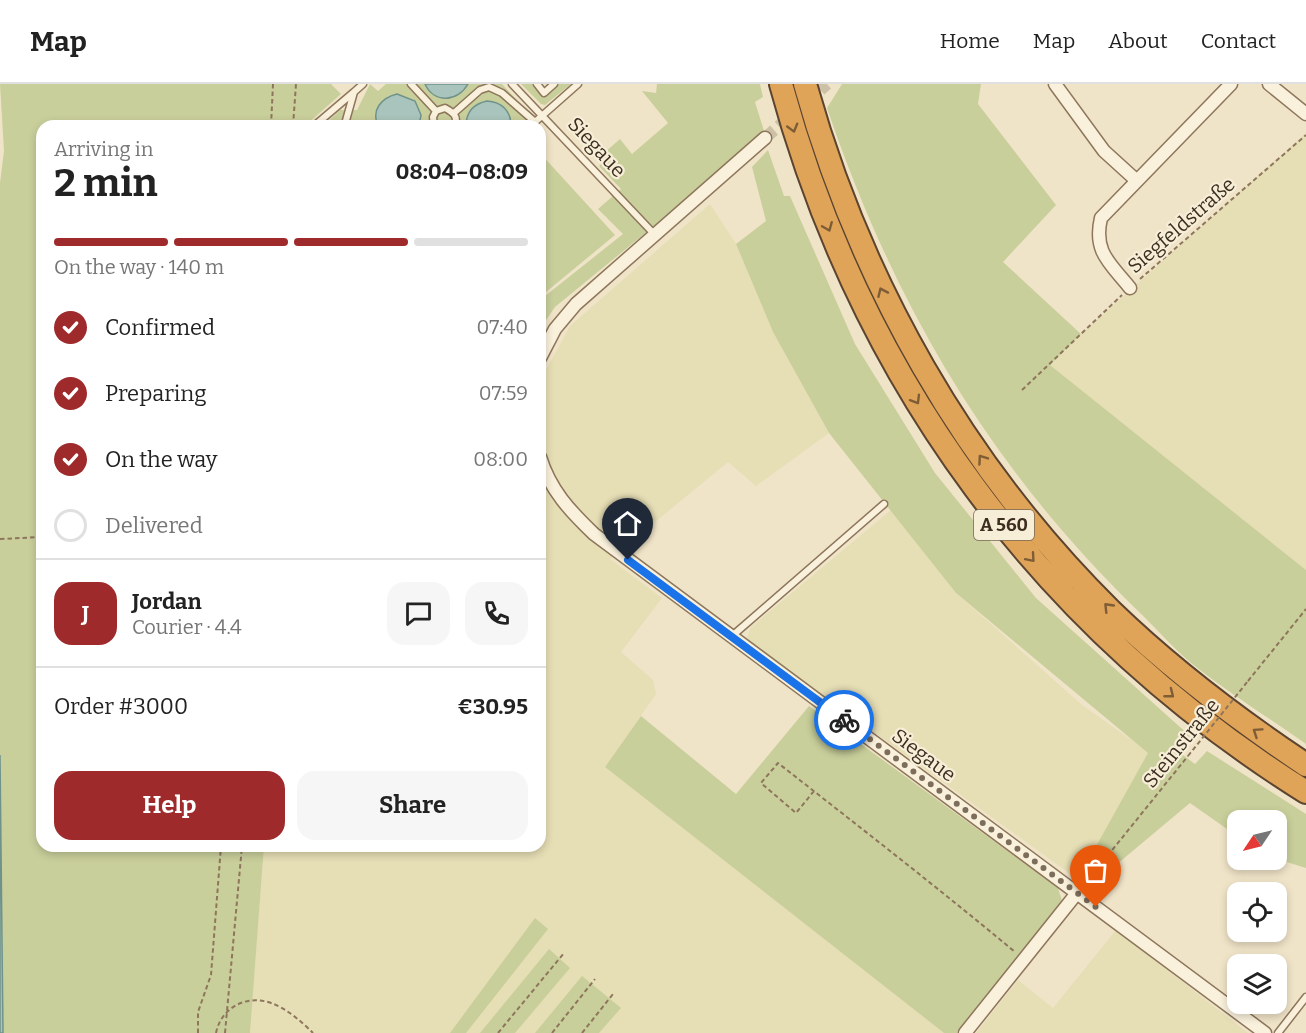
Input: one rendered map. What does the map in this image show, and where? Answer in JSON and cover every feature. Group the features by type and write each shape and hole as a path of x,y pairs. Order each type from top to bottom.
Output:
{"highway":[{"name":"A 560","path":"781,84 806,172 840,256 879,339 946,450 1043,572 1114,646 1167,692 1275,773 1306,792"},
{"name":"A 560","path":"805,84 834,175 888,305 944,404 995,477 1054,548 1111,610 1173,667 1240,721 1306,765"}],"street":[{"path":"1054,84 1104,151 1137,181"},
{"path":"1130,288 1102,253 1096,236 1101,218 1231,84"},
{"path":"1269,84 1306,114"},
{"path":"546,346 555,329 576,304 765,138"},
{"name":"Siegaue","path":"546,478 566,507 594,534 1265,1033"},
{"path":"965,1033 1077,893"}],"lane":[{"path":"321,120 363,84"},
{"path":"411,84 436,111"},
{"name":"Siegaue","path":"512,84 545,120"},
{"path":"537,84 544,93 554,84"},
{"path":"536,120 578,84"},
{"path":"453,112 480,90 489,87 502,93 532,120"},
{"path":"346,120 354,92"},
{"path":"433,120 436,111 445,108 453,112 456,120"},
{"name":"Siegaue","path":"546,121 655,235"},
{"path":"731,636 884,504"},
{"path":"1278,1033 1306,998"}],"path":[{"path":"271,120 273,84"},
{"path":"293,120 296,84"},
{"name":"Siegfeldstraße","path":"1022,390 1075,337 1306,135"},
{"path":"0,539 36,537"},
{"name":"Steinstraße","path":"1077,893 1306,609"},
{"path":"814,791 796,813 760,783 778,763 814,791 1024,959"},
{"path":"198,1033 198,1012 211,975 221,852"},
{"path":"225,1033 241,852"},
{"path":"498,1033 564,953"},
{"path":"552,1033 595,979"},
{"path":"582,1033 613,994"},
{"path":"216,1033 227,1012 245,1000 270,1003 301,1022 313,1033"}],"shaded area":[{"path":"1306,133 1306,570 1050,365 1081,334"},
{"path":"710,204 736,244 773,332 829,433 756,486 728,462 610,559 662,598 621,652 653,680 656,694 605,767 944,1033 250,1033 264,852 546,852 546,370 570,326"},
{"path":"891,510 956,593 1082,705 1170,767 1080,881 752,644 747,637 751,627"},
{"path":"1116,930 1248,1033 976,1033 1018,980 1053,1008"}],"green space":[{"path":"0,84 331,84 341,94 312,120 36,120 36,852 264,852 250,1033 3,1033 0,754 0,183 4,151"},
{"path":"370,84 378,91 386,84 502,84 527,111 532,120 329,120 340,110 357,110"},
{"path":"521,84 533,84 544,95 557,84 571,84 545,105 541,104"},
{"path":"657,84 760,84 763,97 755,102 764,131 749,148 555,307 546,320 546,295 623,234 598,209 621,189 599,166 607,158 604,153 620,139 632,154 668,123 642,91 656,93"},
{"path":"842,84 981,84 978,104 1056,205 1003,262 1081,334 1050,365 1306,570 1306,744 1219,684 1176,650 1083,554 1035,497 991,438 951,377 915,314 882,248 827,108"},
{"path":"768,150 784,196 790,196 855,344 935,473 1036,598 1190,736 1179,752 1195,764 1207,751 1306,814 1306,868 1287,862 1287,810 1227,810 1227,829 1190,803 1098,880 1084,868 1148,753 956,593 829,433 773,332 736,244 766,221 752,167"},
{"path":"546,160 615,235 546,292"},
{"path":"809,706 1058,888 1062,901 957,1033 944,1033 605,767 641,716 736,794"},
{"path":"535,918 548,929 466,1033 450,1033"},
{"path":"549,949 570,968 515,1033 480,1033"},
{"path":"582,976 621,1008 599,1033 535,1033"}],"water":[{"path":"425,84 468,84 464,90 452,97 440,98 434,95"},
{"path":"397,94 415,101 421,115 420,120 376,120 379,106"},
{"path":"487,101 501,105 505,108 510,120 467,120 471,109"},
{"path":"0,755 3,1033 0,1033"}],"tunnel":[{"path":"807,102 827,84"},
{"path":"765,138 794,113"}],"way so far":[{"path":"844,720 1096,907"}],"route":[{"path":"628,560 844,720"}]}
